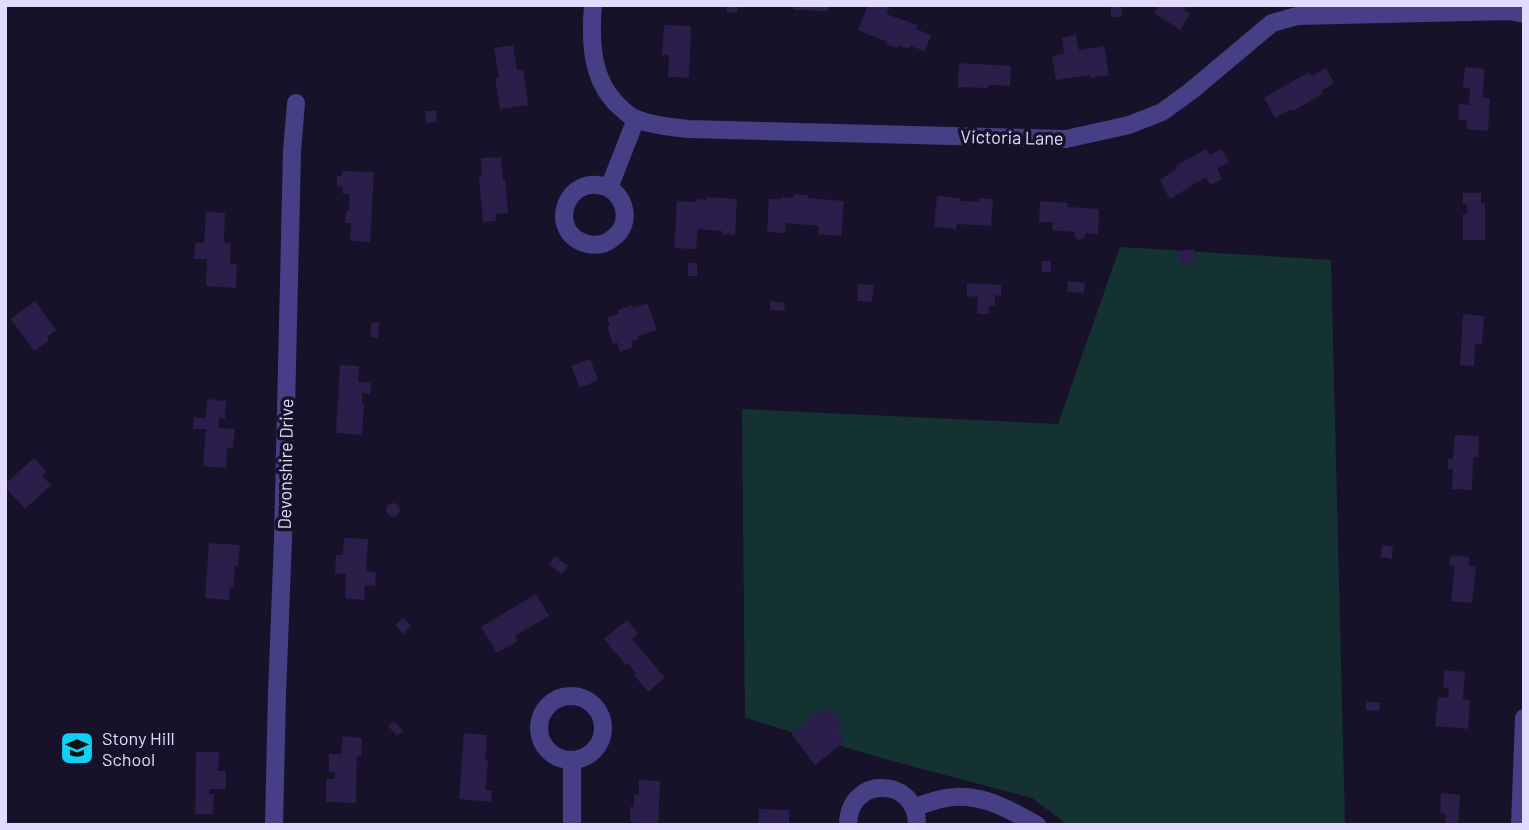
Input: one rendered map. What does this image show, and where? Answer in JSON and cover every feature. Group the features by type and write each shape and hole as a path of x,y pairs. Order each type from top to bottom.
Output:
{"street":[{"name":"Victoria Lane","path":"593,5 593,54 602,84 611,99 636,119 653,124 688,129 1066,139 1129,125 1162,112 1272,23 1297,16 1510,12 1524,15"},
{"name":"Devonshire Drive","path":"274,825 292,151 296,103"},
{"path":"608,188 636,119"},
{"path":"1520,825 1524,719"},
{"path":"572,761 572,825"},
{"path":"848,825 849,812 856,799 862,794 884,787 905,796 915,816 942,798 970,796 999,804 1037,825"}],"green space":[{"path":"1120,247 1331,260 1345,825 1068,825 1032,798 745,718 742,409 1058,424"}],"building":[{"path":"727,5 738,5 737,13 727,12"},
{"path":"794,5 829,5 828,11 793,10"},
{"path":"868,5 889,8 886,14 918,25 916,29 931,35 925,51 910,46 909,49 899,45 897,48 858,30"},
{"path":"1111,5 1121,5 1122,17 1111,17"},
{"path":"1159,5 1187,5 1184,10 1190,14 1180,30 1154,13"},
{"path":"664,25 691,26 689,78 668,77 669,55 662,55"},
{"path":"1076,35 1079,50 1104,46 1109,75 1056,80 1052,56 1064,54 1062,38"},
{"path":"513,45 517,70 523,69 528,105 500,109 494,48"},
{"path":"959,63 1011,66 1010,86 958,87"},
{"path":"1465,67 1485,69 1482,97 1490,98 1488,131 1466,129 1467,121 1458,120 1459,104 1469,105 1470,88 1463,88"},
{"path":"1326,68 1334,83 1321,91 1322,94 1275,118 1264,98 1309,72 1311,76"},
{"path":"425,111 436,111 437,122 426,123"},
{"path":"1206,149 1210,155 1221,149 1229,162 1217,169 1222,179 1210,185 1206,177 1170,199 1160,180 1177,169 1175,166"},
{"path":"501,157 508,213 495,214 496,221 483,222 479,176 482,176 481,158"},
{"path":"342,171 374,172 370,242 350,241 351,223 345,223 350,194 343,194 343,187 337,186 337,176 342,176"},
{"path":"1463,193 1481,193 1481,203 1485,203 1485,240 1463,240 1463,214 1467,214 1467,204 1463,204"},
{"path":"794,194 844,201 841,236 818,234 819,226 786,223 785,233 767,232 769,199 793,198"},
{"path":"937,196 960,198 960,201 979,202 979,198 993,199 991,226 957,224 956,229 934,227"},
{"path":"707,197 737,199 735,235 698,229 696,249 674,248 677,201 696,202 696,199 707,200"},
{"path":"1040,201 1068,203 1067,207 1099,209 1098,234 1086,233 1084,238 1079,240 1074,232 1052,230 1053,222 1039,222"},
{"path":"206,212 225,213 224,242 231,243 230,264 237,264 236,288 206,286 207,259 194,259 195,243 204,243"},
{"path":"1194,249 1196,262 1180,264 1179,251"},
{"path":"1042,261 1051,261 1051,272 1042,272"},
{"path":"688,263 697,263 697,276 688,276"},
{"path":"1068,281 1085,283 1084,293 1067,292"},
{"path":"967,283 1001,285 1001,296 995,295 995,306 989,306 989,314 977,314 978,297 967,296"},
{"path":"858,284 874,285 872,302 857,301"},
{"path":"35,301 56,330 47,337 49,341 34,351 11,319"},
{"path":"770,301 785,303 784,311 770,310"},
{"path":"647,303 657,330 638,336 639,339 631,341 633,347 620,352 617,342 613,344 607,318 619,314 618,310"},
{"path":"1463,314 1484,316 1482,344 1475,344 1474,366 1460,365"},
{"path":"371,323 379,323 378,338 370,337"},
{"path":"590,359 598,380 580,388 571,366"},
{"path":"340,365 359,366 358,382 371,383 370,394 362,393 362,435 336,433"},
{"path":"207,399 226,401 225,419 219,418 219,428 235,429 233,448 227,448 226,468 203,466 206,429 193,429 194,417 206,418"},
{"path":"1455,435 1479,436 1478,457 1473,457 1472,490 1452,489 1453,469 1448,469 1448,459 1453,459"},
{"path":"34,458 47,472 42,476 51,485 25,509 5,484"},
{"path":"390,503 396,503 400,510 396,517 390,517 386,513 386,507"},
{"path":"344,538 368,539 366,571 376,572 375,586 365,585 364,600 345,598 346,574 335,573 336,555 343,555"},
{"path":"209,543 240,545 238,566 235,566 229,600 205,598"},
{"path":"1382,545 1393,547 1392,559 1381,557"},
{"path":"1451,555 1469,557 1469,566 1476,566 1472,603 1451,601 1455,566 1449,565"},
{"path":"555,556 568,566 562,574 549,564"},
{"path":"536,594 549,616 515,636 518,641 497,653 481,627"},
{"path":"403,617 411,626 403,634 395,625"},
{"path":"627,620 638,634 632,639 665,678 648,692 628,663 626,665 604,639"},
{"path":"1444,670 1465,672 1463,699 1470,700 1468,729 1435,726 1438,697 1448,698 1449,688 1443,688"},
{"path":"1366,701 1380,703 1379,711 1366,710"},
{"path":"830,708 844,726 837,731 845,741 815,765 791,733 819,711 822,714"},
{"path":"394,721 403,731 397,736 388,726"},
{"path":"464,733 487,735 485,790 492,791 491,802 459,799"},
{"path":"343,736 362,738 361,757 357,756 356,803 326,802 326,779 334,779 335,772 329,772 329,754 341,754"},
{"path":"196,752 219,752 218,771 226,771 226,789 209,789 209,794 214,794 213,814 195,814"},
{"path":"639,780 660,781 658,825 633,825 630,821 634,794 639,795"},
{"path":"1441,793 1460,795 1458,825 1445,825 1446,814 1440,813"},
{"path":"759,809 789,810 789,825 758,825"}],"place":[{"name":"Stony Hill School","path":"77,748"}]}
